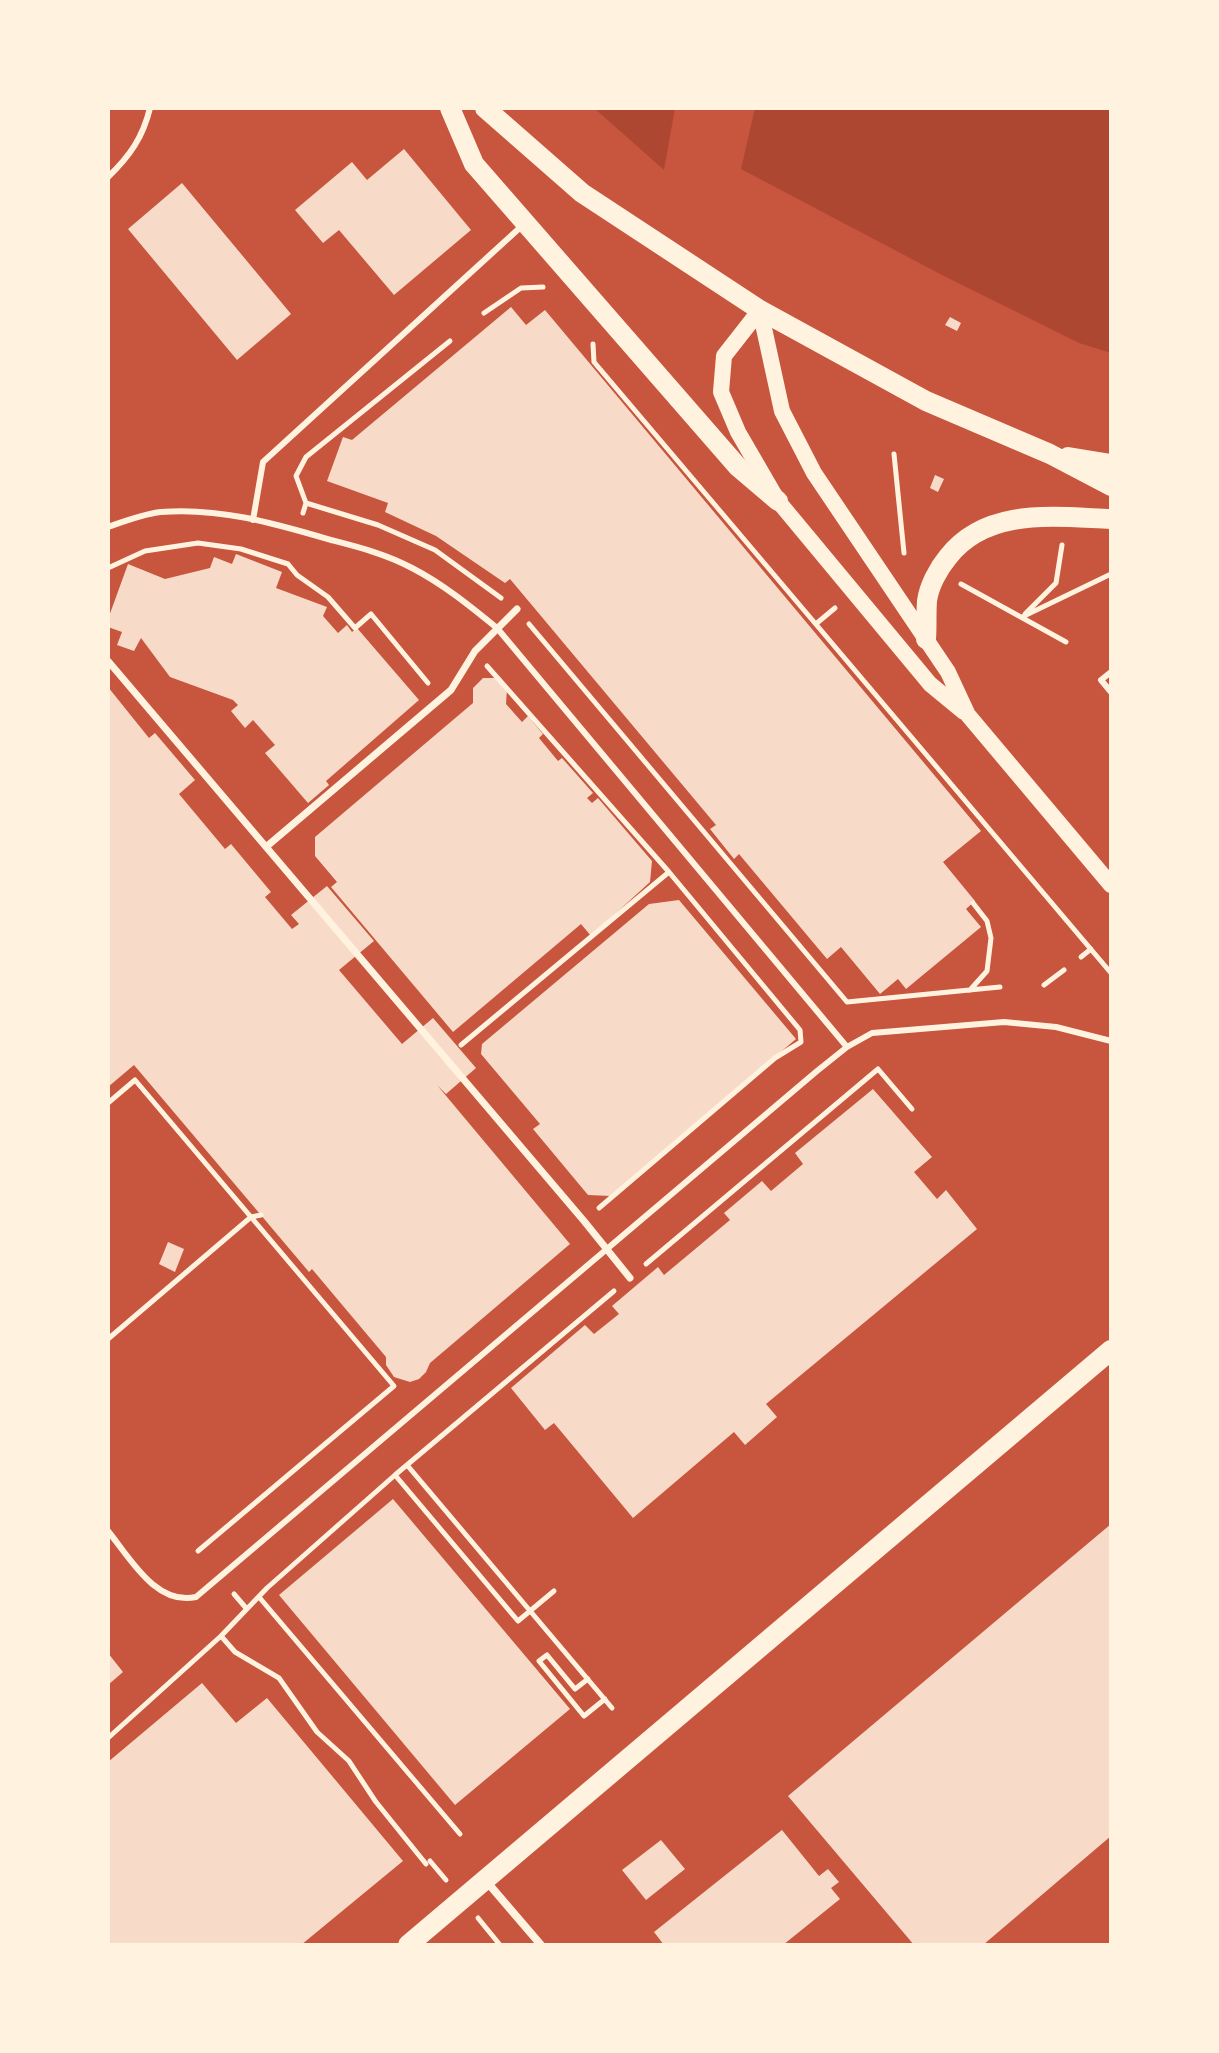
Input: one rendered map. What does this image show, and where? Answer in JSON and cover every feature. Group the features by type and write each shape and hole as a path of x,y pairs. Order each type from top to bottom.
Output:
{"main road":[{"path":"450,108 474,164 738,467 778,501"},
{"path":"485,108 582,193 760,310 926,401 1050,454 1111,486"},
{"path":"760,310 782,411 814,473 948,672 968,715"},
{"path":"760,310 724,356 721,392 738,432 778,501 930,684 968,715 1111,885"},
{"path":"1050,454 1111,464"},
{"path":"926,639 927,599 939,567 955,547 986,526 1045,516 1111,519"},
{"path":"408,1945 1111,1350"}],"street":[{"path":"266,847 451,690 475,651 517,609"},
{"path":"108,661 630,1278"},
{"path":"485,1880 541,1945"}],"lane":[{"path":"108,177 133,151 145,128 150,108"},
{"path":"253,520 263,462 525,223"},
{"path":"108,527 159,512 197,512 253,520 298,529 378,553 454,593 497,628 847,1047"},
{"path":"1111,672 1101,680 1111,692"},
{"path":"108,1531 146,1578 164,1594 181,1600 196,1597 847,1047 872,1033 1004,1022 1056,1027 1111,1041"}],"path":[{"path":"484,313 521,288 546,287 539,279"},
{"path":"303,513 306,503 296,476 306,457 450,341"},
{"path":"593,343 594,362 1111,973"},
{"path":"894,454 904,553"},
{"path":"108,568 145,551 198,543 241,549 288,564 297,575 328,597 355,628 371,614 441,698"},
{"path":"1021,617 1056,583 1062,545"},
{"path":"1021,617 1111,574"},
{"path":"1021,617 1066,642"},
{"path":"475,651 669,872 800,1030 801,1042 775,1058 584,1221"},
{"path":"710,840 847,1002 1000,987"},
{"path":"446,1059 669,872"},
{"path":"969,990 987,971 991,938 987,921 973,903"},
{"path":"1081,957 1091,949"},
{"path":"1044,985 1064,970"},
{"path":"108,1738 221,1636 246,1608 395,1475 878,1069 912,1109"},
{"path":"108,1103 135,1080 394,1386"},
{"path":"108,1339 251,1217 261,1215"},
{"path":"198,1551 400,1381"},
{"path":"407,1465 612,1708"},
{"path":"395,1475 518,1621 554,1591"},
{"path":"234,1594 246,1608"},
{"path":"259,1597 460,1834"},
{"path":"221,1636 235,1652 279,1678 317,1732 349,1761 376,1802 439,1872"},
{"path":"588,1679 575,1689 547,1655 539,1661 584,1716 605,1699"}],"shaded area":[{"path":"594,108 675,108 664,170"},
{"path":"755,108 1111,108 1111,353 1079,343 942,275 741,169"}],"building":[{"path":"404,149 471,230 394,295 339,230 323,243 295,210 352,162 367,180"},
{"path":"182,183 291,314 237,360 128,229"},
{"path":"511,307 526,325 545,310 981,831 943,862 975,901 966,909 981,927 906,989 898,979 880,994 841,947 827,959 739,854 734,859 710,829 716,825 510,579 505,583 436,536 385,512 388,503 327,481 343,437 352,440"},
{"path":"950,317 961,323 957,331 945,325"},
{"path":"935,475 944,479 938,492 930,488"},
{"path":"236,554 282,572 276,588 327,607 323,616 338,633 347,625 352,632 357,628 419,700 326,781 329,785 308,803 265,753 275,745 253,720 245,728 231,711 238,705 233,700 170,677 141,638 134,651 117,645 122,632 108,627 108,619 128,564 165,579 210,568 214,557 232,564"},
{"path":"483,678 498,678 507,689 506,704 522,722 528,716 543,734 539,738 558,761 562,758 593,793 587,798 592,803 598,798 652,861 650,882 591,936 581,924 453,1032 331,887 337,882 315,856 315,837 473,703 473,688"},
{"path":"108,687 149,738 155,733 195,780 179,794 225,849 231,844 271,892 265,897 292,929 299,924 291,915 327,886 374,941 339,970 402,1044 433,1018 476,1068 446,1094 437,1085 570,1244 430,1363 419,1379 410,1382 394,1377 386,1365 386,1357 312,1269 309,1272 134,1065 108,1087"},
{"path":"679,900 796,1039 611,1196 588,1195 533,1129 540,1124 481,1054 482,1044 649,904"},
{"path":"873,1089 932,1157 914,1172 937,1199 946,1190 977,1229 766,1404 777,1417 745,1445 734,1432 633,1518 554,1423 545,1430 511,1388 585,1325 594,1334 619,1314 612,1306 658,1267 664,1275 730,1220 724,1213 762,1181 771,1191 803,1164 795,1153"},
{"path":"168,1242 184,1249 175,1272 159,1264"},
{"path":"393,1499 570,1709 455,1805 279,1595"},
{"path":"1111,1524 1111,1836 983,1945 914,1945 788,1796"},
{"path":"108,1653 123,1672 108,1685"},
{"path":"202,1683 236,1723 267,1698 403,1861 301,1945 108,1945 108,1762"},
{"path":"782,1830 819,1876 828,1869 839,1882 831,1888 840,1899 783,1945 664,1945 654,1932"},
{"path":"661,1840 685,1869 646,1900 622,1870"}]}
